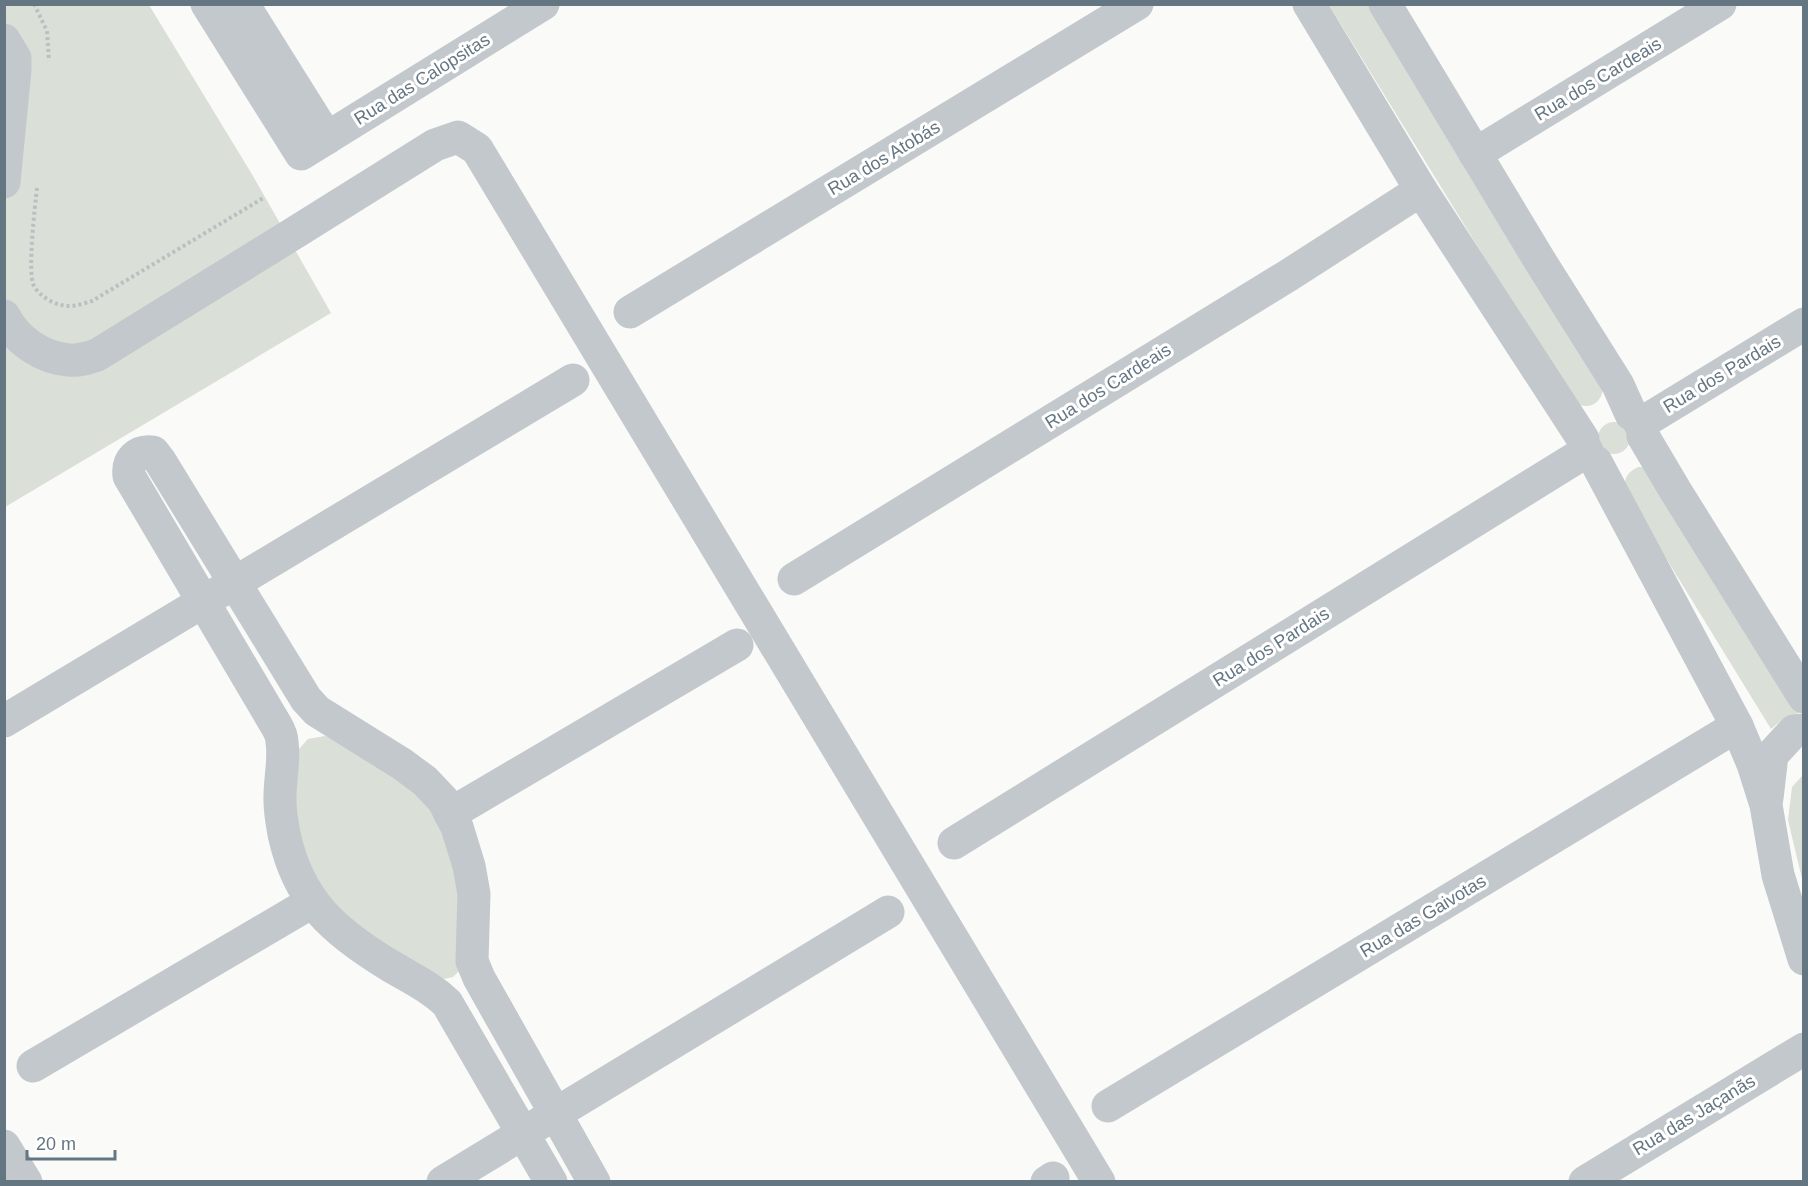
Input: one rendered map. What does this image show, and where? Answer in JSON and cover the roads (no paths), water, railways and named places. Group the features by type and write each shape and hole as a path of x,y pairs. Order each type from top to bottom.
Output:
{"street":[{"path":"207,4 314,146"},
{"path":"243,4 314,146"},
{"name":"Rua das Calopsitas","path":"314,146 543,4"},
{"name":"Rua dos Atobás","path":"630,312 1137,4"},
{"path":"1309,4 1421,190 1589,451 1737,726 1756,772 1766,805 1778,875 1803,959"},
{"path":"1385,4 1540,261 1618,385 1680,500 1802,690"},
{"name":"Rua dos Cardeais","path":"1475,154 1720,4"},
{"path":"4,40 15,58 15,70 4,182"},
{"path":"4,316 20,338 34,349 53,357 75,360 97,355 435,145 458,137 477,149 1099,1182"},
{"name":"Rua dos Cardeais","path":"794,579 1289,275 1421,190"},
{"name":"Rua dos Pardais","path":"1638,424 1803,324"},
{"path":"4,722 573,380"},
{"path":"1610,408 1620,409 1638,424 1642,446 1632,462 1614,468 1604,466 1589,451 1585,428 1599,412 1610,408"},
{"path":"436,993 444,995 461,989 468,977 472,961 474,894 469,866 457,827 443,800 425,781 402,764 332,722 306,699 153,452 145,451 134,456 129,466 129,476 276,725 282,739 279,802 284,835 296,872 307,896 323,916 349,938 388,965 436,993 447,1003 551,1182"},
{"name":"Rua dos Pardais","path":"954,843 1589,451"},
{"path":"450,814 737,645"},
{"path":"282,758 294,730 301,724 315,720 332,722"},
{"name":"Rua das Gaivotas","path":"1108,1106 1737,726"},
{"path":"1766,805 1772,755 1794,731 1803,730"},
{"path":"33,1066 312,902"},
{"path":"443,1182 888,912"},
{"path":"472,961 479,978 554,1114 594,1182"},
{"name":"Rua das Jaçanãs","path":"1585,1182 1803,1049"},
{"path":"4,1146 26,1182"}]}
